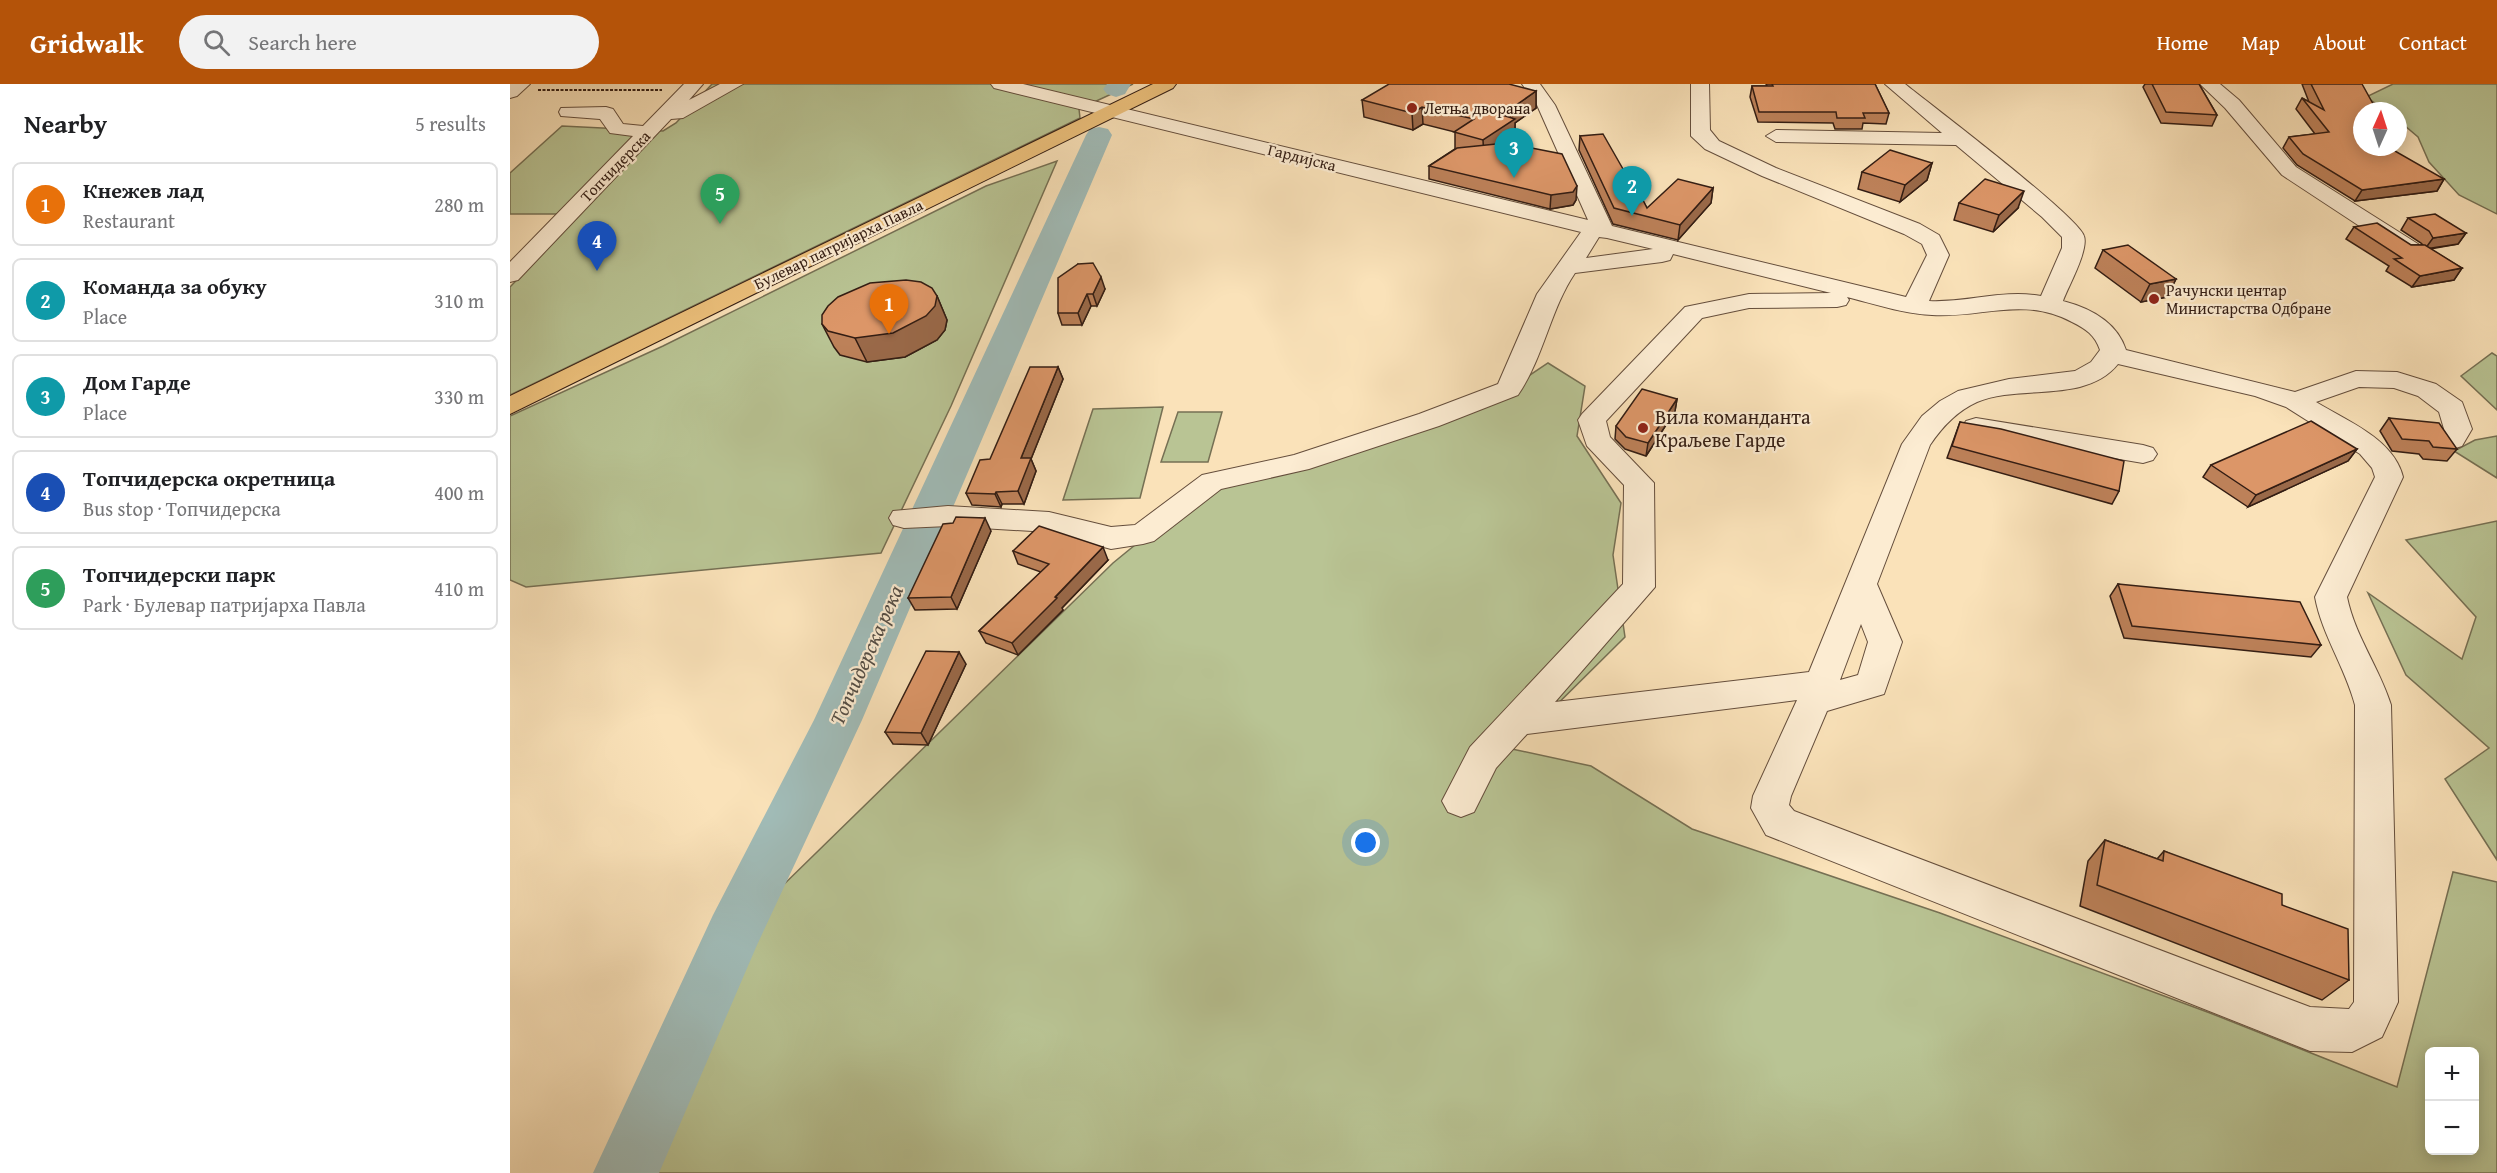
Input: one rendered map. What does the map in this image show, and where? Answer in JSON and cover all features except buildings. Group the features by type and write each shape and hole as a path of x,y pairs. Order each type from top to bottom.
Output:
{"main road":[{"name":"Булевар патријарха Павла","path":"510,406 1167,84"}],"street":[{"name":"Топчидерска","path":"510,274 694,84"},
{"path":"568,112 606,113 617,129 651,129 734,84"},
{"name":"Гардијска","path":"1000,84 1705,256"},
{"path":"904,518 948,516 1049,522 1111,537 1143,534 1212,482 1299,463 1429,420 1509,389 1530,346 1549,294 1566,267 1599,231 1546,105 1531,84"},
{"path":"1700,84 1701,136 1712,145 1769,172 1912,229 1931,240 1938,255 1900,302"},
{"path":"1894,84 2032,196 2073,236 2073,248 2049,305"},
{"path":"2209,84 2232,104 2289,171 2412,250"},
{"path":"1776,136 1961,139"},
{"path":"1566,267 1659,255 1705,256 1900,302 1950,310 2014,300 2049,305 2085,318 2103,330 2112,342 2112,355 2093,373 2080,378 1972,394 1957,400 1933,420 1916,444 1818,693 1772,796 1770,808 1780,823 2310,1029 2342,1032 2364,1027 2373,1015 2376,1002 2373,705 2370,692 2336,617 2331,597 2388,473 2380,457 2370,448 2295,401 2263,390 2112,355"},
{"path":"1461,801 1483,758 1639,587 1639,483 1597,440 1592,420 1694,312 1749,301 1900,302"},
{"path":"2295,401 2356,379 2397,380 2427,390 2452,408 2458,429 2452,441"},
{"path":"1933,420 2143,454"},
{"path":"1517,721 1818,693 1872,685 1885,642 1861,584"}],"path":[{"path":"569,90 593,90"}],"green space":[{"path":"712,84 1133,84 1079,109 1080,118 510,395 510,287 580,214 510,214 510,173 562,126 663,131 676,123"},
{"path":"2393,84 2497,84 2497,214 2459,195 2429,162 2418,137 2407,128 2407,102 2374,102 2366,97"},
{"path":"1057,161 951,406 881,553 526,587 510,580 510,416 663,346 986,186"},
{"path":"2492,353 2497,356 2497,410 2461,376"},
{"path":"1548,363 1585,386 1577,436 1621,503 1613,555 1625,637 1512,749 1591,766 1692,829 1940,913 2210,1013 2397,1087 2453,872 2497,882 2497,1173 626,1173 733,934 1113,563 1212,482 1509,389"},
{"path":"1163,407 1140,498 1063,500 1093,409"},
{"path":"1178,412 1222,412 1208,462 1161,462"},
{"path":"2497,436 2497,478 2454,451 2475,440"},
{"path":"2497,521 2497,860 2445,779 2489,748 2406,675 2368,593 2462,659 2476,617 2406,540"}],"waterway":[{"name":"Топчидерска река","path":"1116,89 1119,84"},
{"name":"Топчидерска река","path":"626,1173 733,934 838,720 1099,135"}],"place":[{"name":"Летња дворана","path":"1412,108"},
{"name":"Дом Гарде","path":"1514,178"},
{"name":"Команда за обуку","path":"1632,216"},
{"name":"Топчидерски парк","path":"720,224"},
{"name":"Топчидерска окретница","path":"597,271"},
{"name":"Рачунски центар Министарства Одбране","path":"2154,299"},
{"name":"Кнежев лад","path":"889,334"},
{"name":"Вила команданта Краљеве Гарде","path":"1643,428"}]}
